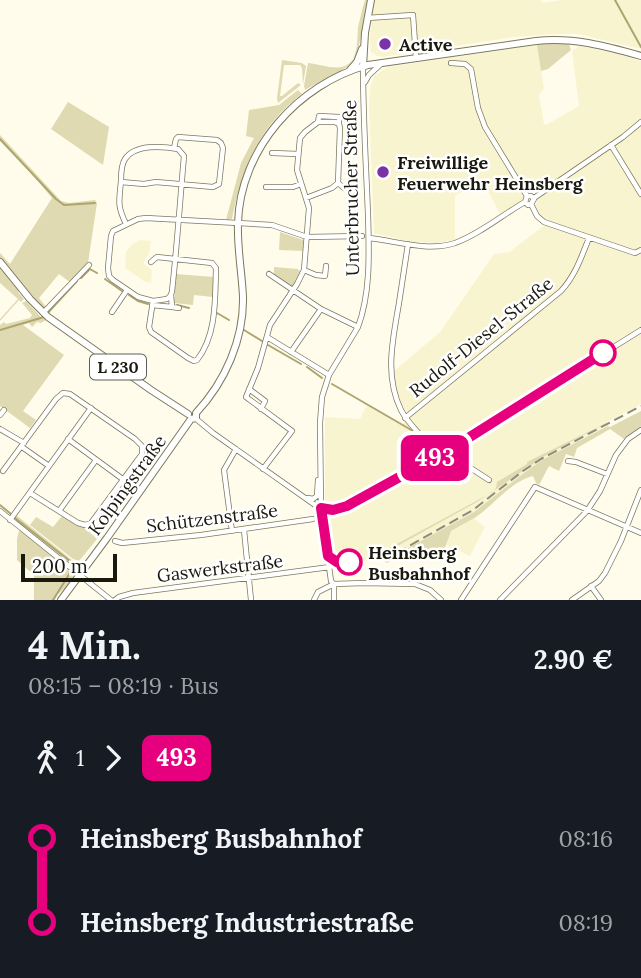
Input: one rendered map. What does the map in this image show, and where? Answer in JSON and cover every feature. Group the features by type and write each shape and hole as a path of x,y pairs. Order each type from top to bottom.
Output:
{"main road":[{"path":"363,66 371,0"},
{"name":"Kolpingstraße","path":"61,600 192,416 212,393 228,366 241,325 243,299 238,223 241,196 248,174 274,126 306,96 363,66 562,39 598,44 641,56"},
{"path":"346,73 357,62 364,44"},
{"name":"L 230","path":"0,262 44,314 192,416"}],"street":[{"path":"367,18 413,15 416,59"},
{"path":"363,86 369,75 382,63"},
{"path":"451,63 465,64 471,69 478,108 485,127 537,216 544,222 589,238 635,253 641,250"},
{"name":"Unterbrucher Straße","path":"334,600 334,584 328,567 321,508 322,397 329,375 362,318 367,290 363,66"},
{"path":"263,469 292,431 246,397 273,320 304,270 309,208 297,170 302,135 318,122 319,116 351,117"},
{"path":"306,198 338,183 339,117"},
{"path":"318,122 339,124"},
{"path":"179,308 152,303 138,297 110,276 108,268 113,231 146,218 272,225 307,237 365,237 437,246 456,242 476,232 529,200 641,122"},
{"path":"121,182 216,187 220,180 223,145 217,140 177,137 174,148"},
{"path":"611,145 641,194"},
{"path":"127,224 119,207 122,164 128,155 149,146 181,151 184,156 172,307"},
{"path":"272,153 298,154"},
{"path":"338,183 344,187 354,187"},
{"path":"266,187 293,187 301,184"},
{"name":"Rudolf-Diesel-Straße","path":"405,418 561,291 578,267 589,238"},
{"name":"Rudolf-Diesel-Straße","path":"408,244 391,359 392,381 405,418 438,457"},
{"path":"151,262 157,257 212,263 216,268 211,328 198,360 188,358 151,332 149,327 152,303"},
{"path":"44,314 89,265"},
{"path":"304,270 325,276 326,266"},
{"path":"269,274 321,309 358,327"},
{"path":"112,312 127,290"},
{"path":"152,303 167,299 171,295"},
{"path":"291,352 321,309"},
{"path":"323,523 329,514 438,457 641,330"},
{"path":"267,337 329,375"},
{"path":"249,389 265,401 261,409"},
{"path":"3,471 63,393 70,394 142,446 142,454 91,523 82,525 30,493"},
{"path":"10,520 90,408"},
{"path":"192,416 305,498 321,508 339,509"},
{"path":"0,429 49,466"},
{"path":"500,600 587,511 621,447 641,430"},
{"path":"68,439 124,480"},
{"path":"232,531 224,470 236,449"},
{"path":"446,452 489,480"},
{"path":"59,512 96,460"},
{"path":"568,461 607,474"},
{"path":"305,498 313,499 318,494 320,465"},
{"path":"461,600 534,487 641,533"},
{"path":"572,600 605,573 641,490"},
{"path":"0,511 113,600"},
{"name":"Schützenstraße","path":"115,541 122,543 244,530 313,519"},
{"path":"244,530 251,600"},
{"name":"Gaswerkstraße","path":"113,600 134,593 328,567"},
{"path":"314,600 318,592 334,584 366,583 416,585 430,590 441,600"},
{"path":"591,586 601,600"}],"shaded area":[{"path":"365,0 368,0 361,37 352,61 358,28"},
{"path":"374,0 541,0 542,3 562,0 641,0 641,49 578,34 554,34 515,37 382,57 371,52"},
{"path":"569,44 571,50 548,69 541,71 537,45"},
{"path":"537,45 544,89 539,95 546,125 579,106 572,51 579,46 641,61 641,247 635,250 547,221 540,216 535,205 539,197 536,192 527,192 523,200 500,214 482,180 455,196 455,240 435,243 407,241 374,233 369,105 374,76 388,67"},
{"path":"282,60 306,66 303,84 300,65 284,65 280,96 298,83 301,85 278,103 277,98"},
{"path":"352,61 351,63 345,68 336,74 305,90 308,63 342,67"},
{"path":"298,90 302,94 274,120 255,149 241,182 232,219 226,220 241,163 254,138 246,136 249,110 279,105"},
{"path":"68,102 109,127 103,165 51,129"},
{"path":"0,135 61,201 69,203 95,200 97,203 88,263 71,283 59,274 39,298 46,307 44,309 0,258 0,253 10,264 52,198 0,141"},
{"path":"545,225 635,255 641,252 641,326 443,450 342,505 329,506 325,498 325,417 360,419 367,405 401,425 410,418 395,385 394,371 440,332 494,254 509,252"},
{"path":"280,232 303,240 304,251 279,250"},
{"path":"140,240 151,241 149,254 143,263 152,270 151,283 145,282 125,268 126,252"},
{"path":"0,265 24,299 21,302 19,300 0,321 18,299 0,283"},
{"path":"274,267 301,271 291,286 274,275"},
{"path":"176,274 214,277 213,297 194,295 193,305 174,303"},
{"path":"26,301 46,320 37,322 32,327 29,323 23,325 64,355 23,411 36,420 30,428 0,406 0,325 30,318 32,315 22,303"},
{"path":"641,334 641,404 607,422 608,426 542,460 474,512 384,561 381,555 366,561 334,558 331,554 326,523 333,515 347,511 435,462"},
{"path":"641,411 641,426 624,439 610,429 577,448 574,457 566,454 559,471 549,466 539,485 533,476 510,488 476,517 451,531 443,553 412,547 387,563 384,561 474,512 542,460"},
{"path":"606,423 548,454 494,490 497,482 527,462"},
{"path":"487,495 477,502 381,555 380,553"},
{"path":"16,515 77,564 75,567 15,521"},
{"path":"62,516 86,529 97,539 79,561 30,525 36,517 53,527"},
{"path":"474,518 485,527 470,556 446,545 450,531"},
{"path":"21,530 73,574 72,580 58,600 64,589 55,600 34,600 34,575 17,560 17,539"}],"waterway":[{"path":"615,0 641,47"},
{"path":"0,139 64,205 95,203"},
{"path":"81,278 90,269 97,273"},
{"path":"105,279 122,291"},
{"path":"0,330 44,317 77,281"},
{"path":"129,295 148,304"},
{"path":"177,305 189,308"},
{"path":"217,313 229,320"},
{"path":"244,330 262,341"},
{"path":"268,345 301,364"},
{"path":"307,367 322,378"},
{"path":"332,384 413,431"},
{"path":"436,442 442,448"},
{"path":"0,505 11,514"},
{"path":"15,518 75,565"},
{"path":"53,600 70,573"}],"railway":[{"path":"384,560 473,510 541,459 641,406"}],"bus line":[{"name":"493","path":"349,562 337,562 328,556 321,508 333,510 347,506 446,452 603,353"}],"place":[{"name":"Active","path":"385,44"},
{"name":"Freiwillige Feuerwehr Heinsberg","path":"383,172"},
{"name":"Heinsberg Busbahnhof","path":"349,562"}]}
